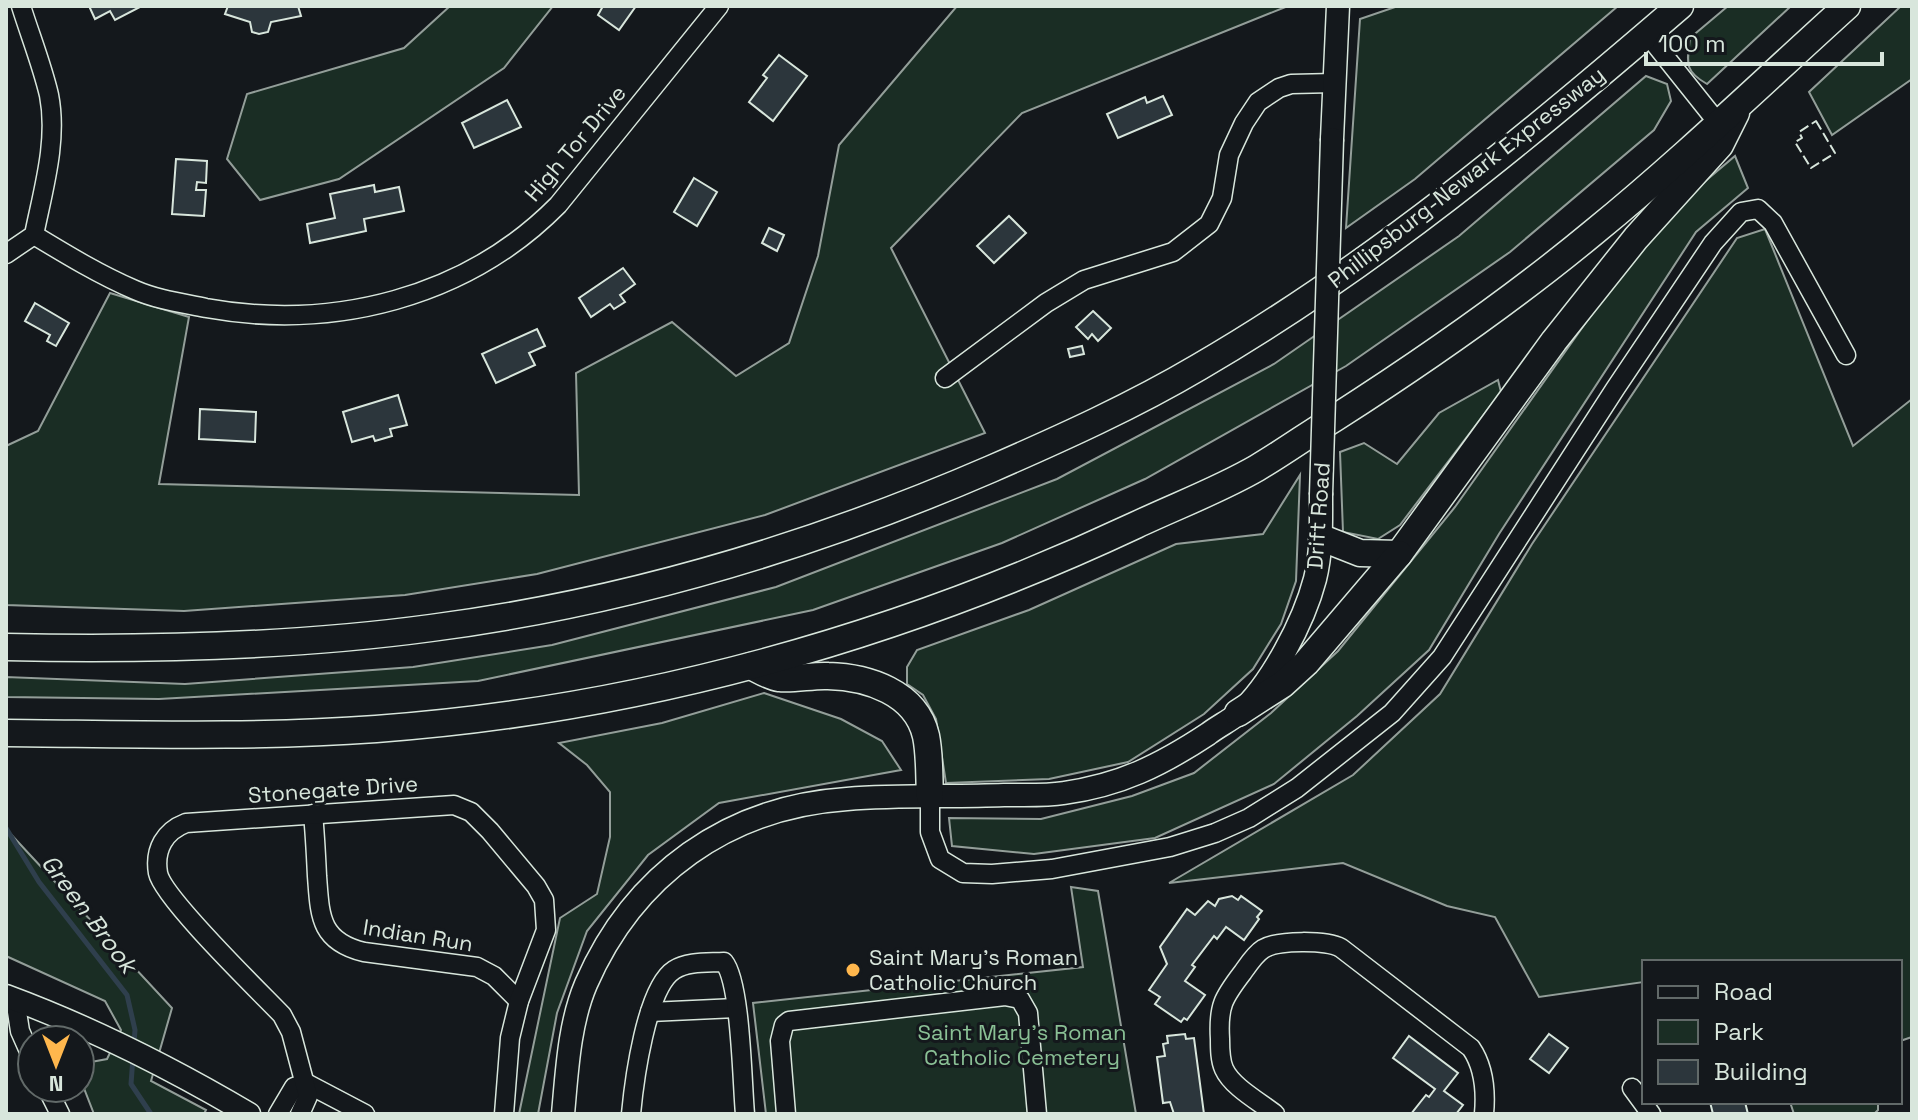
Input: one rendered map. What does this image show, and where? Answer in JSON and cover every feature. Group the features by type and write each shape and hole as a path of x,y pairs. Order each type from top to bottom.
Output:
{"highway":[{"name":"Phillipsburg-Newark Expressway","path":"6,647 199,647 434,628 583,601 695,575 857,523 1036,450 1140,399 1240,342 1378,251 1568,103 1680,6"},
{"path":"6,733 254,735 379,729 523,713 590,702 751,666 872,631 961,600 1070,556 1255,469 1394,380 1545,272 1645,189 1847,6"},
{"path":"1238,713 1283,684 1306,663 1399,554 1554,341 1636,238 1720,145 1741,103"},
{"path":"1322,538 1360,553 1399,554"},
{"path":"751,666 780,678 804,675 857,678 895,693 923,726 927,739 930,797"}],"main road":[{"name":"Drift Road","path":"563,1114 575,1022 585,985 618,925 653,883 711,839 766,814 794,806 847,799 1061,794 1107,785 1146,771 1238,713 1260,689 1302,617 1315,579 1322,538 1338,6"},
{"path":"10,997 150,1059 249,1114"}],"street":[{"path":"6,254 34,235 49,159 49,94 21,6"},
{"name":"High Tor Drive","path":"34,235 137,291 168,301 238,314 314,316 430,290 492,259 542,221 719,6"},
{"path":"1647,34 1718,123"},
{"path":"945,378 1046,303 1084,280 1173,252 1209,224 1222,198 1229,155 1258,102 1291,84 1334,83"},
{"path":"930,797 930,832 940,859 963,873 992,874 1052,869 1170,847 1249,818 1297,788 1392,713 1442,657 1713,243 1741,212 1758,209 1773,223 1846,355"},
{"name":"Stonegate Drive","path":"300,1114 308,1096 306,1083 291,1032 282,1015 179,906 158,874 160,847 166,834 176,827 186,823 454,805 471,812 536,886 544,900 546,930 519,1001 510,1038 504,1114"},
{"name":"Indian Run","path":"313,814 319,912 333,937 350,949 364,952 477,967 494,976 519,1001"},
{"path":"1275,1114 1229,1078 1223,1068 1220,1006 1262,949 1275,945 1320,942 1341,948 1471,1048 1482,1071 1484,1114"},
{"path":"631,1114 650,1012 660,988 672,971 694,963 724,962 730,970 736,1008 745,1114"},
{"path":"786,1114 780,1041 784,1025 789,1021 1005,996 1020,999 1028,1013 1037,1114"},
{"path":"10,997 19,1024"},
{"path":"650,1012 736,1008"},
{"path":"278,1114 294,1087 306,1083 365,1114"},
{"path":"1632,1088 1642,1102"}],"green space":[{"path":"450,6 553,6 504,68 339,179 260,200 227,159 247,94 404,48"},
{"path":"957,6 1288,6 1022,113 891,248 985,433 765,515 537,574 405,595 184,611 6,605 6,446 38,431 110,293 189,317 159,484 579,495 576,373 672,322 736,376 789,343 818,256 839,145"},
{"path":"1398,6 1618,6 1415,179 1346,228 1360,19"},
{"path":"1728,6 1791,6 1707,84 1694,75 1689,66 1690,38"},
{"path":"1901,6 1912,6 1912,79 1832,135 1809,92"},
{"path":"1646,76 1667,84 1671,101 1654,130 1510,252 1346,366 1145,479 1002,543 813,610 478,681 159,699 6,697 6,677 185,684 413,667 552,645 776,587 1057,479 1274,364 1459,236"},
{"path":"1735,156 1748,188 1696,232 1499,534 1429,650 1357,716 1274,784 1155,838 1034,854 952,846 949,818 1041,819 1132,796 1194,773 1271,713 1338,651 1455,507 1657,222"},
{"path":"1765,229 1853,446 1912,399 1912,1037 1902,1040 1902,960 1642,960 1642,982 1539,997 1495,917 1447,906 1343,863 1169,883 1353,775 1440,694 1532,544 1737,238"},
{"path":"1498,380 1501,392 1400,525 1378,539 1343,532 1340,452 1364,443 1397,464 1439,413"},
{"path":"1300,475 1296,581 1281,624 1253,669 1204,714 1128,762 1049,779 946,783 936,719 923,695 907,684 907,667 917,650 1029,610 1176,544 1263,534"},
{"path":"764,693 841,719 882,741 901,770 719,803 648,855 587,931 557,1013 538,1114 519,1114 560,918 597,894 610,837 610,792 587,765 559,743 662,723"},
{"path":"6,829 172,1008 151,1081 206,1110 204,1114 94,1114 90,1104 96,1104 96,1061 107,1059 121,1030 105,1001 6,956"},
{"name":"Saint Mary's Roman Catholic Cemetery","path":"1071,887 1098,891 1136,1114 766,1114 753,1003 1083,967"},
{"path":"1791,1104 1878,1104 1874,1114 1794,1114"}],"building":[{"path":"89,6 140,7 115,20 110,11 95,19"},
{"path":"228,6 298,6 301,16 271,22 268,32 259,34 252,32 250,22 225,14"},
{"path":"603,6 636,6 619,30 598,15"},
{"path":"779,55 807,76 773,121 749,102 767,78 763,75"},
{"path":"1163,96 1172,115 1118,138 1107,114 1145,97 1147,103"},
{"path":"507,100 521,127 474,148 462,123"},
{"path":"176,159 207,161 206,183 197,182 196,190 206,190 204,216 172,214"},
{"path":"694,178 717,192 697,226 674,212"},
{"path":"374,185 375,192 399,187 404,211 364,219 366,231 310,243 307,224 335,218 330,194"},
{"path":"1009,216 1026,233 994,263 977,246"},
{"path":"769,228 784,235 777,251 762,243"},
{"path":"623,268 635,284 620,295 625,302 614,309 610,304 591,317 579,298"},
{"path":"35,303 69,323 56,346 47,341 50,335 25,321"},
{"path":"1093,311 1111,328 1098,341 1092,334 1088,339 1076,327"},
{"path":"537,329 545,346 529,353 535,365 496,383 482,354"},
{"path":"1082,346 1084,354 1070,357 1068,349"},
{"path":"398,395 407,425 390,429 392,436 375,441 373,436 352,442 343,412"},
{"path":"200,409 256,412 255,442 199,439"},
{"path":"1232,896 1238,900 1241,896 1262,911 1257,917 1259,919 1244,940 1226,927 1217,939 1214,936 1192,965 1195,967 1185,981 1205,995 1187,1020 1184,1018 1181,1022 1155,1004 1160,997 1149,990 1167,964 1160,947 1187,909 1195,915 1208,901 1215,906 1219,899"},
{"path":"1185,1034 1186,1039 1194,1038 1204,1114 1174,1114 1170,1102 1163,1103 1157,1057 1165,1056 1163,1044 1168,1043 1167,1036"},
{"path":"1549,1034 1568,1048 1549,1073 1530,1059"},
{"path":"1409,1036 1458,1073 1444,1091 1463,1105 1456,1114 1411,1114 1435,1089 1393,1058"},
{"path":"1710,1104 1746,1104 1748,1114 1713,1114"}],"waterway":[{"name":"Green Brook","path":"6,828 39,882 127,995 135,1030 134,1043"},
{"name":"Green Brook","path":"133,1057 131,1084 151,1114"}],"fence":[{"path":"1816,121 1835,153 1811,168 1795,142 1802,138 1799,132 1816,121"}],"place":[{"name":"Saint Mary's Roman Catholic Church","path":"853,970"}]}
